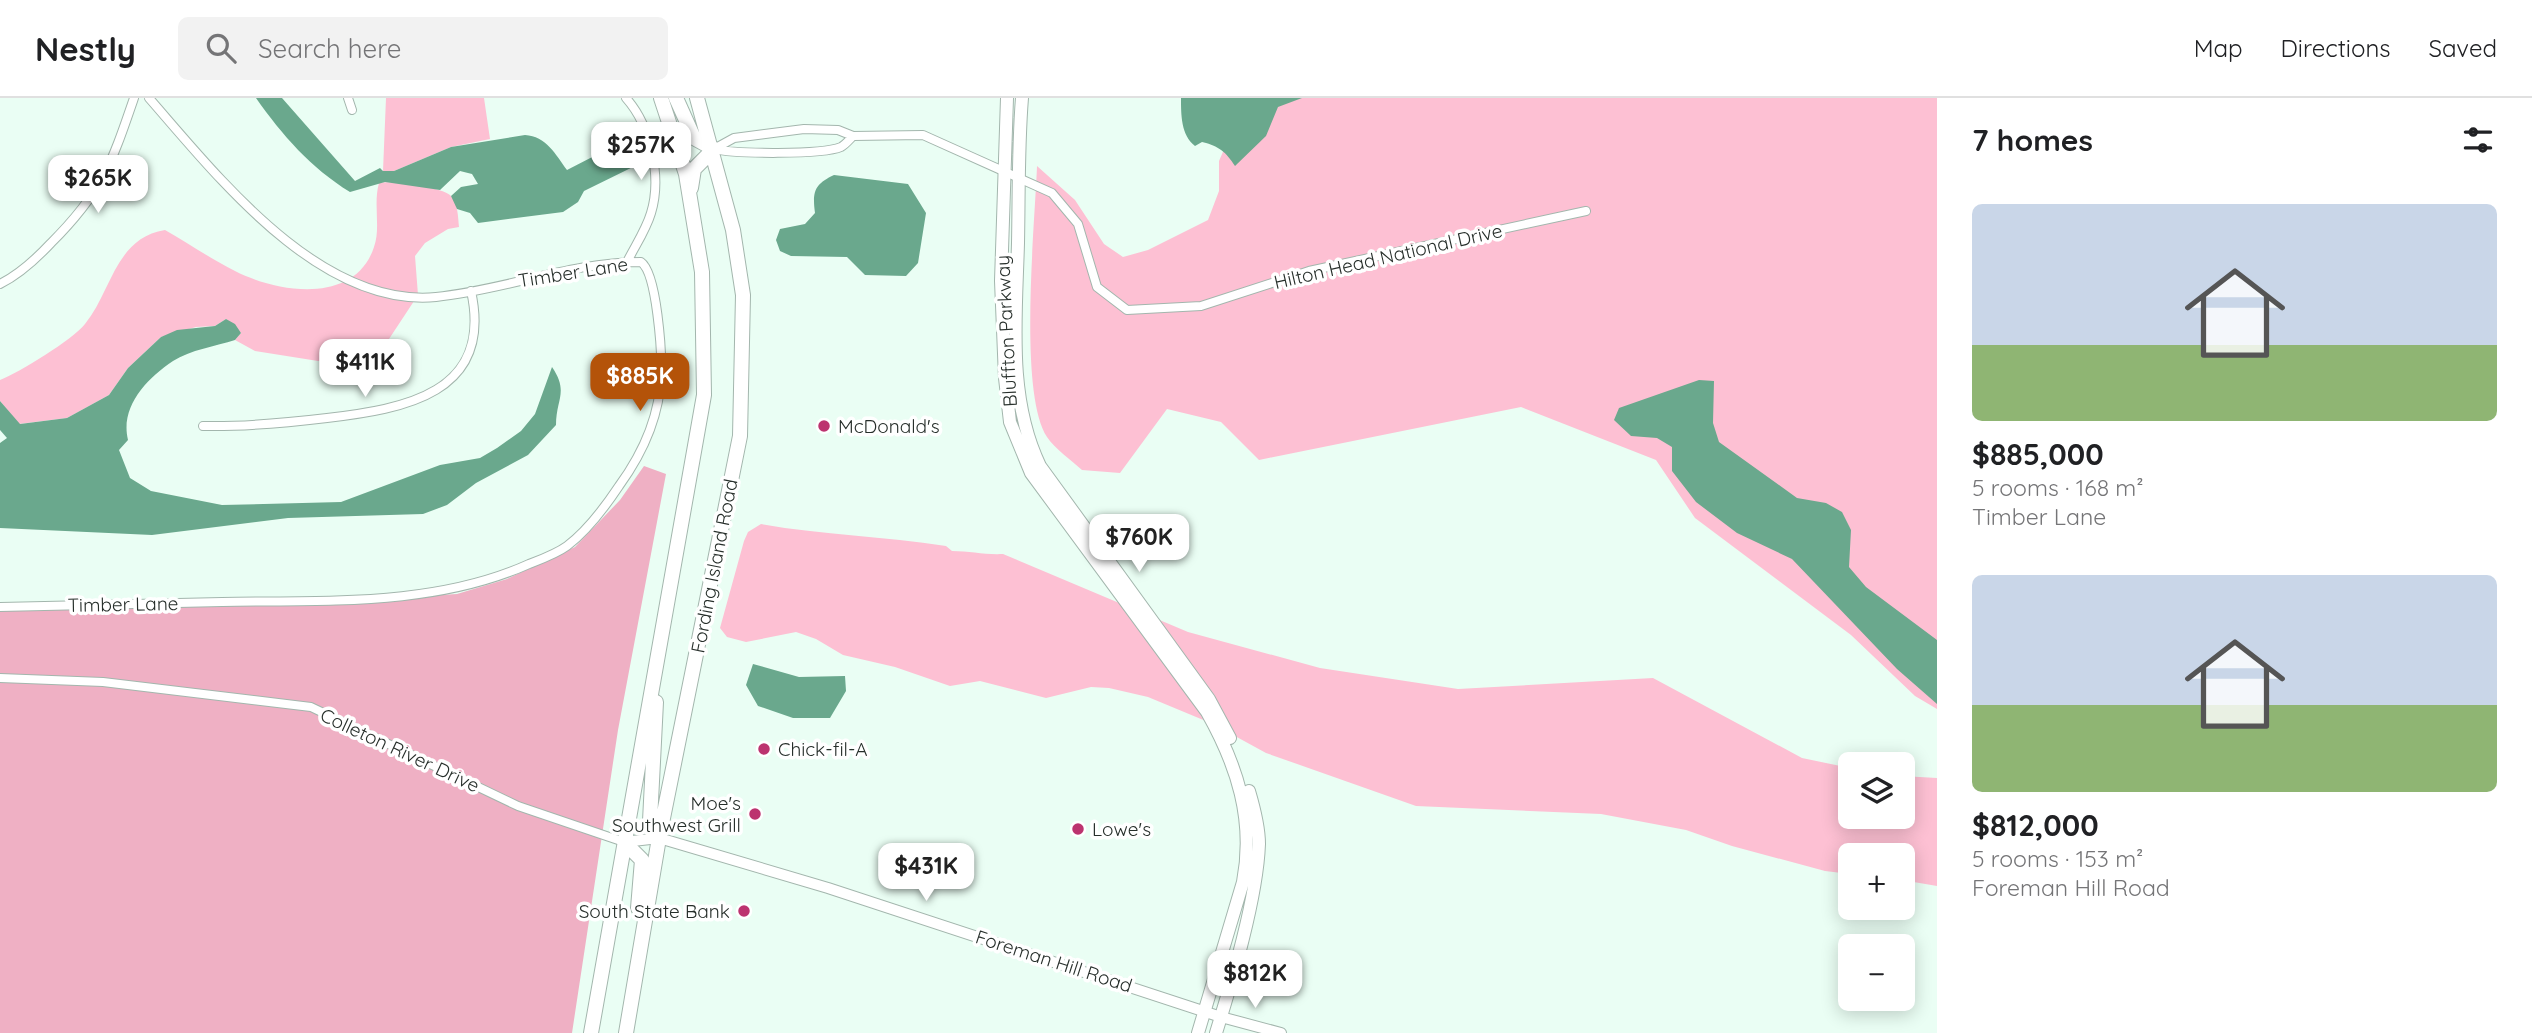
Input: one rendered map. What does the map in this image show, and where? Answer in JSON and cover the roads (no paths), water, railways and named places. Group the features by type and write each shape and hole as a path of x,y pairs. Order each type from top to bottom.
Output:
{"highway":[{"name":"Fording Island Road","path":"591,1033 704,395 702,272 690,199 676,139 661,98"},
{"path":"676,98 694,138 713,149 694,169 690,199"},
{"name":"Fording Island Road","path":"627,1027 659,838 740,436 743,295 733,230 697,98"},
{"path":"659,838 650,821 660,638"},
{"path":"624,842 642,860 627,1027"}],"main road":[{"name":"Bluffton Parkway","path":"1007,98 1002,168 1005,378 1010,422 1017,445 1031,473 1207,712 1222,738 1244,800 1247,860 1243,882 1198,1033"},
{"name":"Bluffton Parkway","path":"1022,98 1016,344 1022,417 1028,441 1040,466 1209,699 1233,746 1256,816 1259,843 1253,886 1216,1033"}],"street":[{"path":"0,284 22,271 87,205 110,164 134,98"},
{"name":"Timber Lane","path":"0,607 295,601 433,593 463,588 505,575 562,549 595,517 630,471 647,437 656,410 661,359 651,277 641,262 556,271 437,297 395,297 374,291 332,270 264,220 199,155 149,98"},
{"path":"348,98 352,110"},
{"path":"626,98 644,127 656,184 651,213 627,262"},
{"name":"Hilton Head National Drive","path":"713,149 734,138 804,129 838,130 853,136 923,135 1002,168 1052,193 1078,224 1097,287 1126,310 1200,306 1309,271 1586,211"},
{"path":"771,133 771,151"},
{"name":"Hilton Head National Drive","path":"713,149 731,153 842,147 853,136"},
{"path":"203,426 254,427 369,413 426,397 452,377 469,349 475,319 471,291"},
{"name":"Colleton River Drive","path":"0,678 103,682 311,707 518,806 624,842"},
{"name":"Foreman Hill Road","path":"624,842 659,838 828,888 1221,1017 1282,1033"}],"place":[{"name":"McDonald's","path":"824,426"},
{"name":"Chick-fil-A","path":"764,749"},
{"name":"Moe's Southwest Grill","path":"755,814"},
{"name":"Lowe's","path":"1078,829"},
{"name":"South State Bank","path":"744,911"}]}
